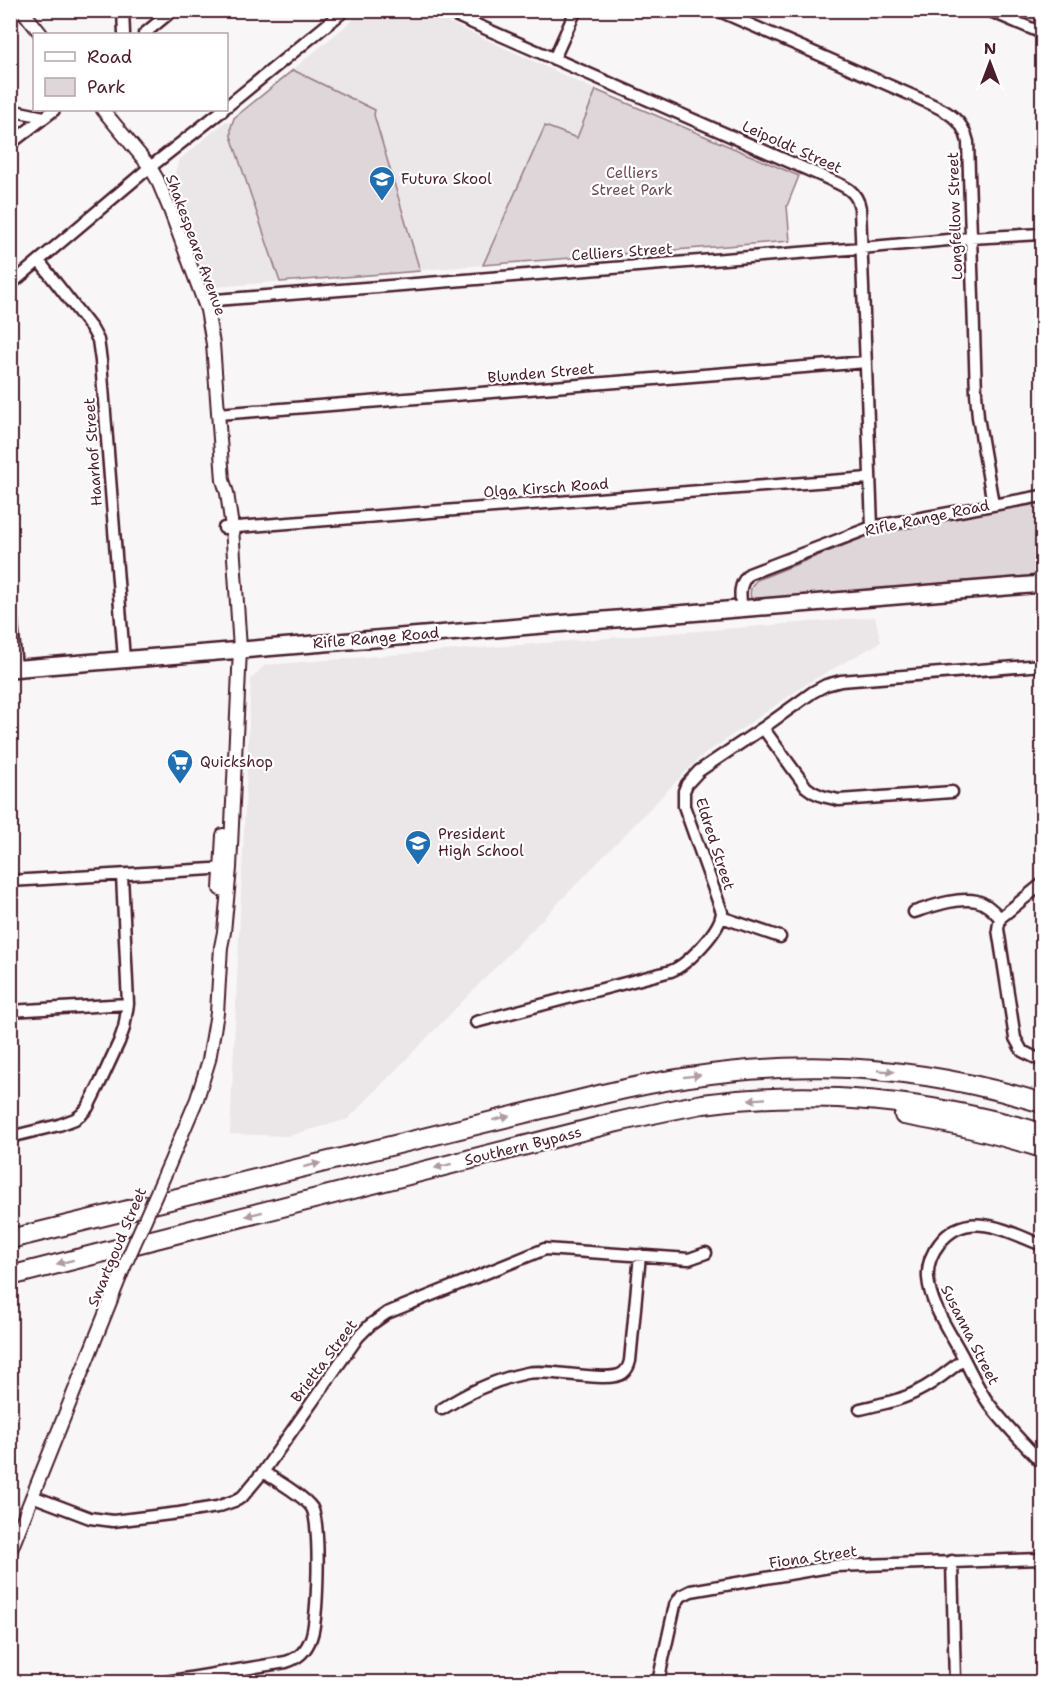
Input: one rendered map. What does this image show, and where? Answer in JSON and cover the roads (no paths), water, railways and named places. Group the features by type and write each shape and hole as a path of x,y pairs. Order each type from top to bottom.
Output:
{"highway":[{"path":"10,1239 681,1077 747,1069 796,1066 843,1067 893,1071 945,1079 986,1087 1042,1103"},
{"name":"Southern Bypass","path":"10,1276 652,1114 703,1104 788,1098 844,1098 906,1103 993,1119 1042,1133"},
{"path":"788,1098 952,1124 993,1133 1042,1148"}],"main road":[{"name":"Rifle Range Road","path":"13,668 1042,585"}],"street":[{"path":"22,10 40,33"},
{"path":"123,10 124,33"},
{"path":"145,33 173,10"},
{"path":"228,106 345,10"},
{"name":"Leipoldt Street","path":"443,10 844,186 855,194 858,200 861,248 872,527"},
{"path":"554,59 576,10"},
{"name":"Longfellow Street","path":"717,10 949,113 957,119 966,132 976,393 993,504"},
{"path":"988,10 1042,33"},
{"path":"10,110 44,117"},
{"path":"10,144 53,111"},
{"name":"Shakespeare Avenue","path":"104,111 150,167 163,191 211,328 223,480 227,493 235,649"},
{"path":"10,285 150,167 221,111"},
{"name":"Celliers Street","path":"203,301 1042,234"},
{"name":"Haarhof Street","path":"39,261 98,340 124,659"},
{"name":"Blunden Street","path":"218,414 866,362"},
{"name":"Olga Kirsch Road","path":"228,527 869,478"},
{"name":"Rifle Range Road","path":"742,609 740,586 753,572 872,527 1042,496"},
{"path":"10,600 13,668"},
{"name":"Swartgoud Street","path":"10,1552 123,1267 170,1165 197,1099 209,1060 217,1013 220,947 224,932 230,724 235,649"},
{"name":"Eldred Street","path":"721,917 717,896 684,806 684,790 699,771 813,692 833,683 1042,665"},
{"path":"763,728 806,787 822,796 845,800 952,792"},
{"path":"10,881 225,869"},
{"path":"10,1137 59,1125 75,1119 85,1111 119,1042 128,1004 122,875"},
{"path":"1042,884 1000,918 998,928 1015,1038 1022,1051 1042,1061"},
{"path":"914,912 951,902 977,901 985,904 1000,918"},
{"path":"476,1022 677,969 689,960 721,917 780,937"},
{"path":"10,1011 128,1004"},
{"name":"Susanna Street","path":"1042,1245 980,1224 966,1225 948,1234 933,1253 928,1266 930,1289 940,1314 979,1387 993,1408 1042,1463"},
{"name":"Brietta Street","path":"32,1496 100,1520 130,1520 229,1503 243,1496 264,1472 350,1347 363,1331 380,1317 545,1249 689,1259 706,1253"},
{"path":"442,1409 476,1391 527,1373 550,1372 604,1377 625,1372 630,1361 640,1255"},
{"path":"860,1409 887,1403 917,1392 964,1359"},
{"path":"166,1682 286,1662 303,1653 311,1639 315,1619 317,1569 314,1514 306,1501 264,1472"},
{"name":"Fiona Street","path":"658,1683 675,1605 686,1592 835,1566 1042,1559"},
{"path":"952,1561 955,1683"}],"place":[{"name":"Futura Skool","path":"382,202"},
{"name":"Quickshop","path":"180,785"},
{"name":"President High School","path":"418,866"}],"park label":[{"name":"Celliers Street Park","path":"632,182"}]}
